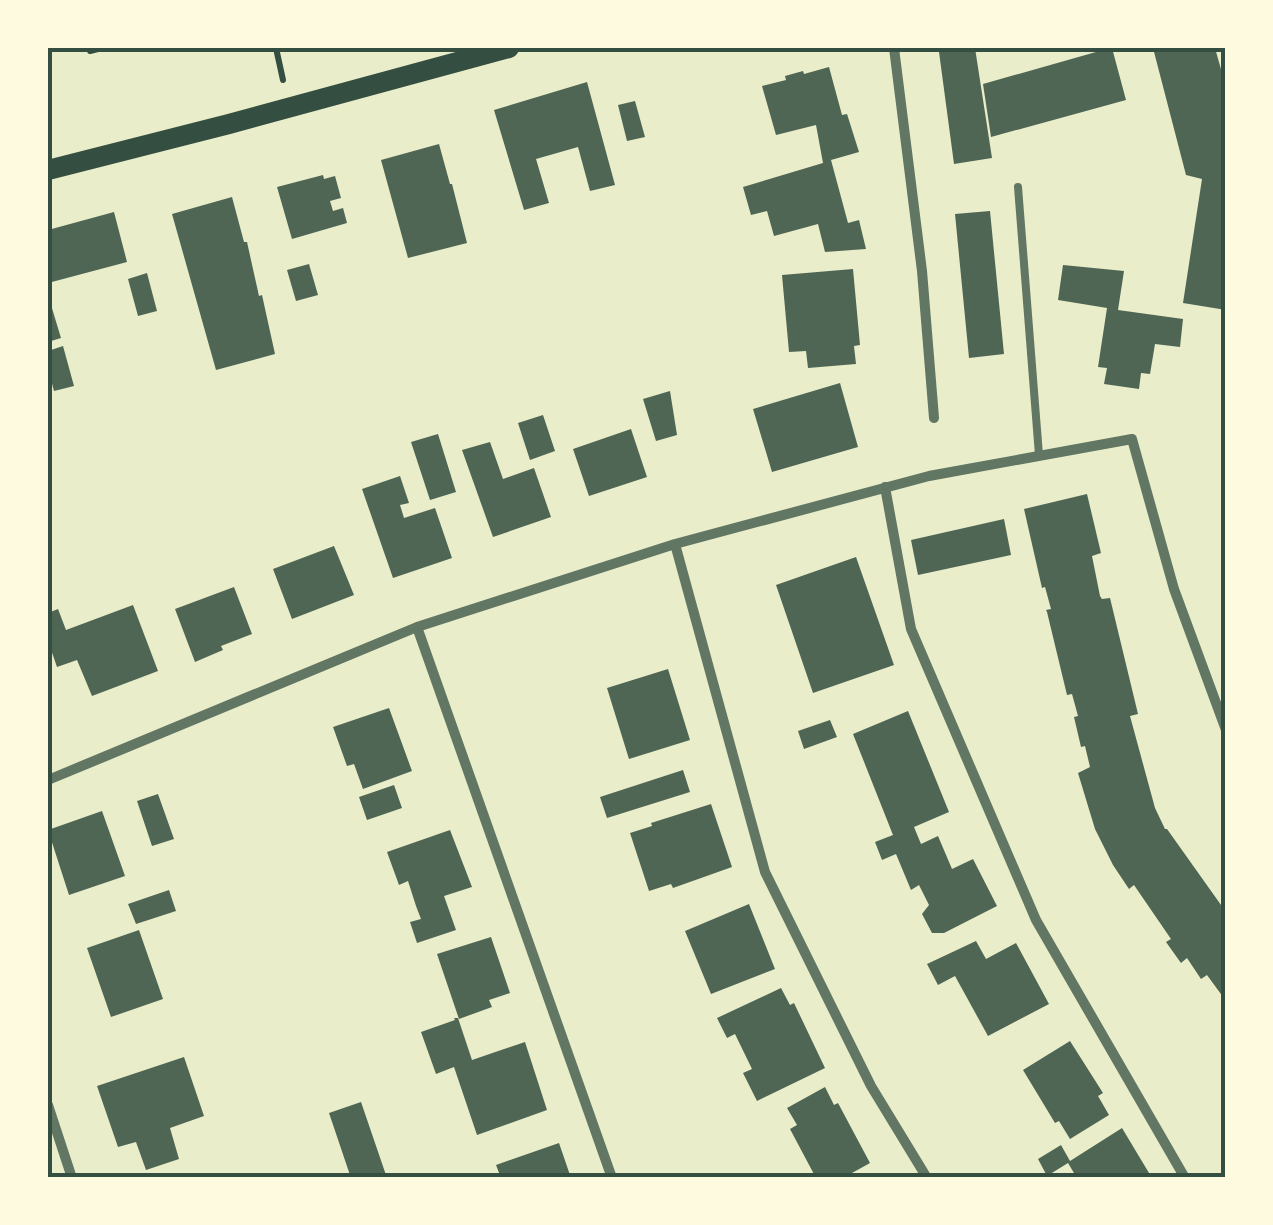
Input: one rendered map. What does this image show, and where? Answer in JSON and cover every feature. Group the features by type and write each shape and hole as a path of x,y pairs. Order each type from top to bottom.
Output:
{"main road":[{"path":"48,170 509,48"}],"street":[{"path":"894,48 922,270 934,418"},
{"path":"48,780 417,627 675,544 886,487 1132,438 1174,589 1226,730"},
{"path":"886,487 911,628 1028,902 1186,1178"},
{"path":"675,544 765,872 871,1086 927,1178"},
{"path":"417,627 612,1178"},
{"path":"48,1105 72,1178"}],"lane":[{"path":"1018,187 1039,455"}],"path":[{"path":"90,51 102,48"}],"building":[{"path":"975,48 992,158 954,164 939,52"},
{"path":"1112,48 1126,100 991,137 983,84"},
{"path":"1153,48 1215,48 1226,87 1226,310 1183,303 1202,179 1186,175"},
{"path":"829,67 842,115 847,114 859,152 831,160 848,223 859,220 866,249 825,252 818,224 774,236 767,211 751,215 743,187 823,163 816,125 776,135 762,86 786,80 785,76"},
{"path":"587,82 615,185 590,191 578,147 536,159 549,203 524,210 494,110"},
{"path":"635,101 645,137 627,141 618,105"},
{"path":"439,144 467,243 408,258 381,160"},
{"path":"323,175 324,179 335,176 341,198 330,201 333,211 343,208 347,223 292,239 277,187"},
{"path":"232,197 259,296 262,295 275,354 216,370 172,214"},
{"path":"990,211 1004,354 969,358 955,214"},
{"path":"114,212 127,262 48,283 48,230"},
{"path":"309,264 318,295 296,301 287,270"},
{"path":"1063,265 1124,271 1118,310 1183,319 1180,347 1155,344 1150,374 1141,373 1139,389 1104,384 1107,368 1098,367 1107,308 1058,300"},
{"path":"853,269 860,345 854,346 856,364 808,368 806,351 789,352 782,275"},
{"path":"147,273 157,311 138,316 128,279"},
{"path":"48,295 61,338 48,342"},
{"path":"63,346 74,386 54,391 48,351"},
{"path":"840,383 858,447 772,472 753,409"},
{"path":"670,391 677,435 656,441 643,399"},
{"path":"543,415 555,451 530,460 518,423"},
{"path":"631,429 647,477 589,496 573,449"},
{"path":"438,434 456,492 430,500 411,442"},
{"path":"490,442 503,479 534,468 551,517 493,537 462,450"},
{"path":"400,476 409,503 400,505 404,518 435,508 452,558 393,578 362,489"},
{"path":"1087,494 1101,553 1092,556 1100,596 1110,598 1138,714 1130,716 1155,808 1165,829 1226,912 1226,1001 1207,975 1201,979 1187,958 1181,963 1166,942 1171,939 1134,885 1129,889 1113,865 1095,829 1078,773 1090,767 1085,746 1081,747 1072,694 1067,695 1046,610 1051,609 1045,587 1042,588 1024,509"},
{"path":"1004,519 1011,555 918,575 911,540"},
{"path":"334,546 354,595 292,619 273,569"},
{"path":"856,557 894,665 813,693 776,585"},
{"path":"234,587 252,634 195,662 175,609"},
{"path":"133,605 158,671 92,696 77,660 57,667 48,641 48,613 58,609 66,630"},
{"path":"668,669 690,740 629,759 607,688"},
{"path":"389,708 412,771 363,789 354,764 347,766 333,727"},
{"path":"908,711 949,812 914,827 921,844 938,836 952,869 973,859 997,906 944,933 932,933 922,914 929,905 919,885 911,890 896,854 882,860 875,842 893,835 853,734"},
{"path":"830,720 837,737 804,749 798,731"},
{"path":"683,770 690,792 607,818 600,797"},
{"path":"394,785 402,808 367,820 359,797"},
{"path":"158,794 174,839 152,846 137,801"},
{"path":"711,804 732,867 673,888 671,884 649,891 630,833"},
{"path":"102,811 125,876 69,895 48,830"},
{"path":"450,830 472,887 444,896 456,930 417,943 410,922 421,919 408,881 399,885 387,852"},
{"path":"169,890 176,911 136,924 128,904"},
{"path":"749,904 775,969 711,994 685,931"},
{"path":"139,930 163,999 111,1017 87,948"},
{"path":"491,937 510,993 489,1000 492,1007 459,1019 437,954"},
{"path":"976,941 986,959 1016,943 1049,1004 988,1036 955,976 938,985 927,964"},
{"path":"781,988 790,1005 794,1003 825,1068 757,1101 743,1073 752,1069 735,1034 727,1038 717,1018"},
{"path":"458,1018 472,1060 525,1042 547,1110 477,1135 454,1067 436,1074 421,1032"},
{"path":"1070,1041 1103,1093 1098,1096 1109,1115 1070,1139 1059,1121 1055,1123 1023,1070"},
{"path":"184,1057 204,1116 170,1128 179,1159 146,1170 136,1142 118,1147 97,1086"},
{"path":"825,1087 834,1105 838,1103 870,1163 843,1178 816,1178 790,1129 797,1125 787,1108"},
{"path":"361,1102 387,1178 351,1178 329,1113"},
{"path":"1122,1128 1152,1178 1077,1178 1068,1163 1047,1176 1038,1159 1061,1145 1070,1161"},
{"path":"559,1143 571,1178 501,1178 496,1165"}]}
